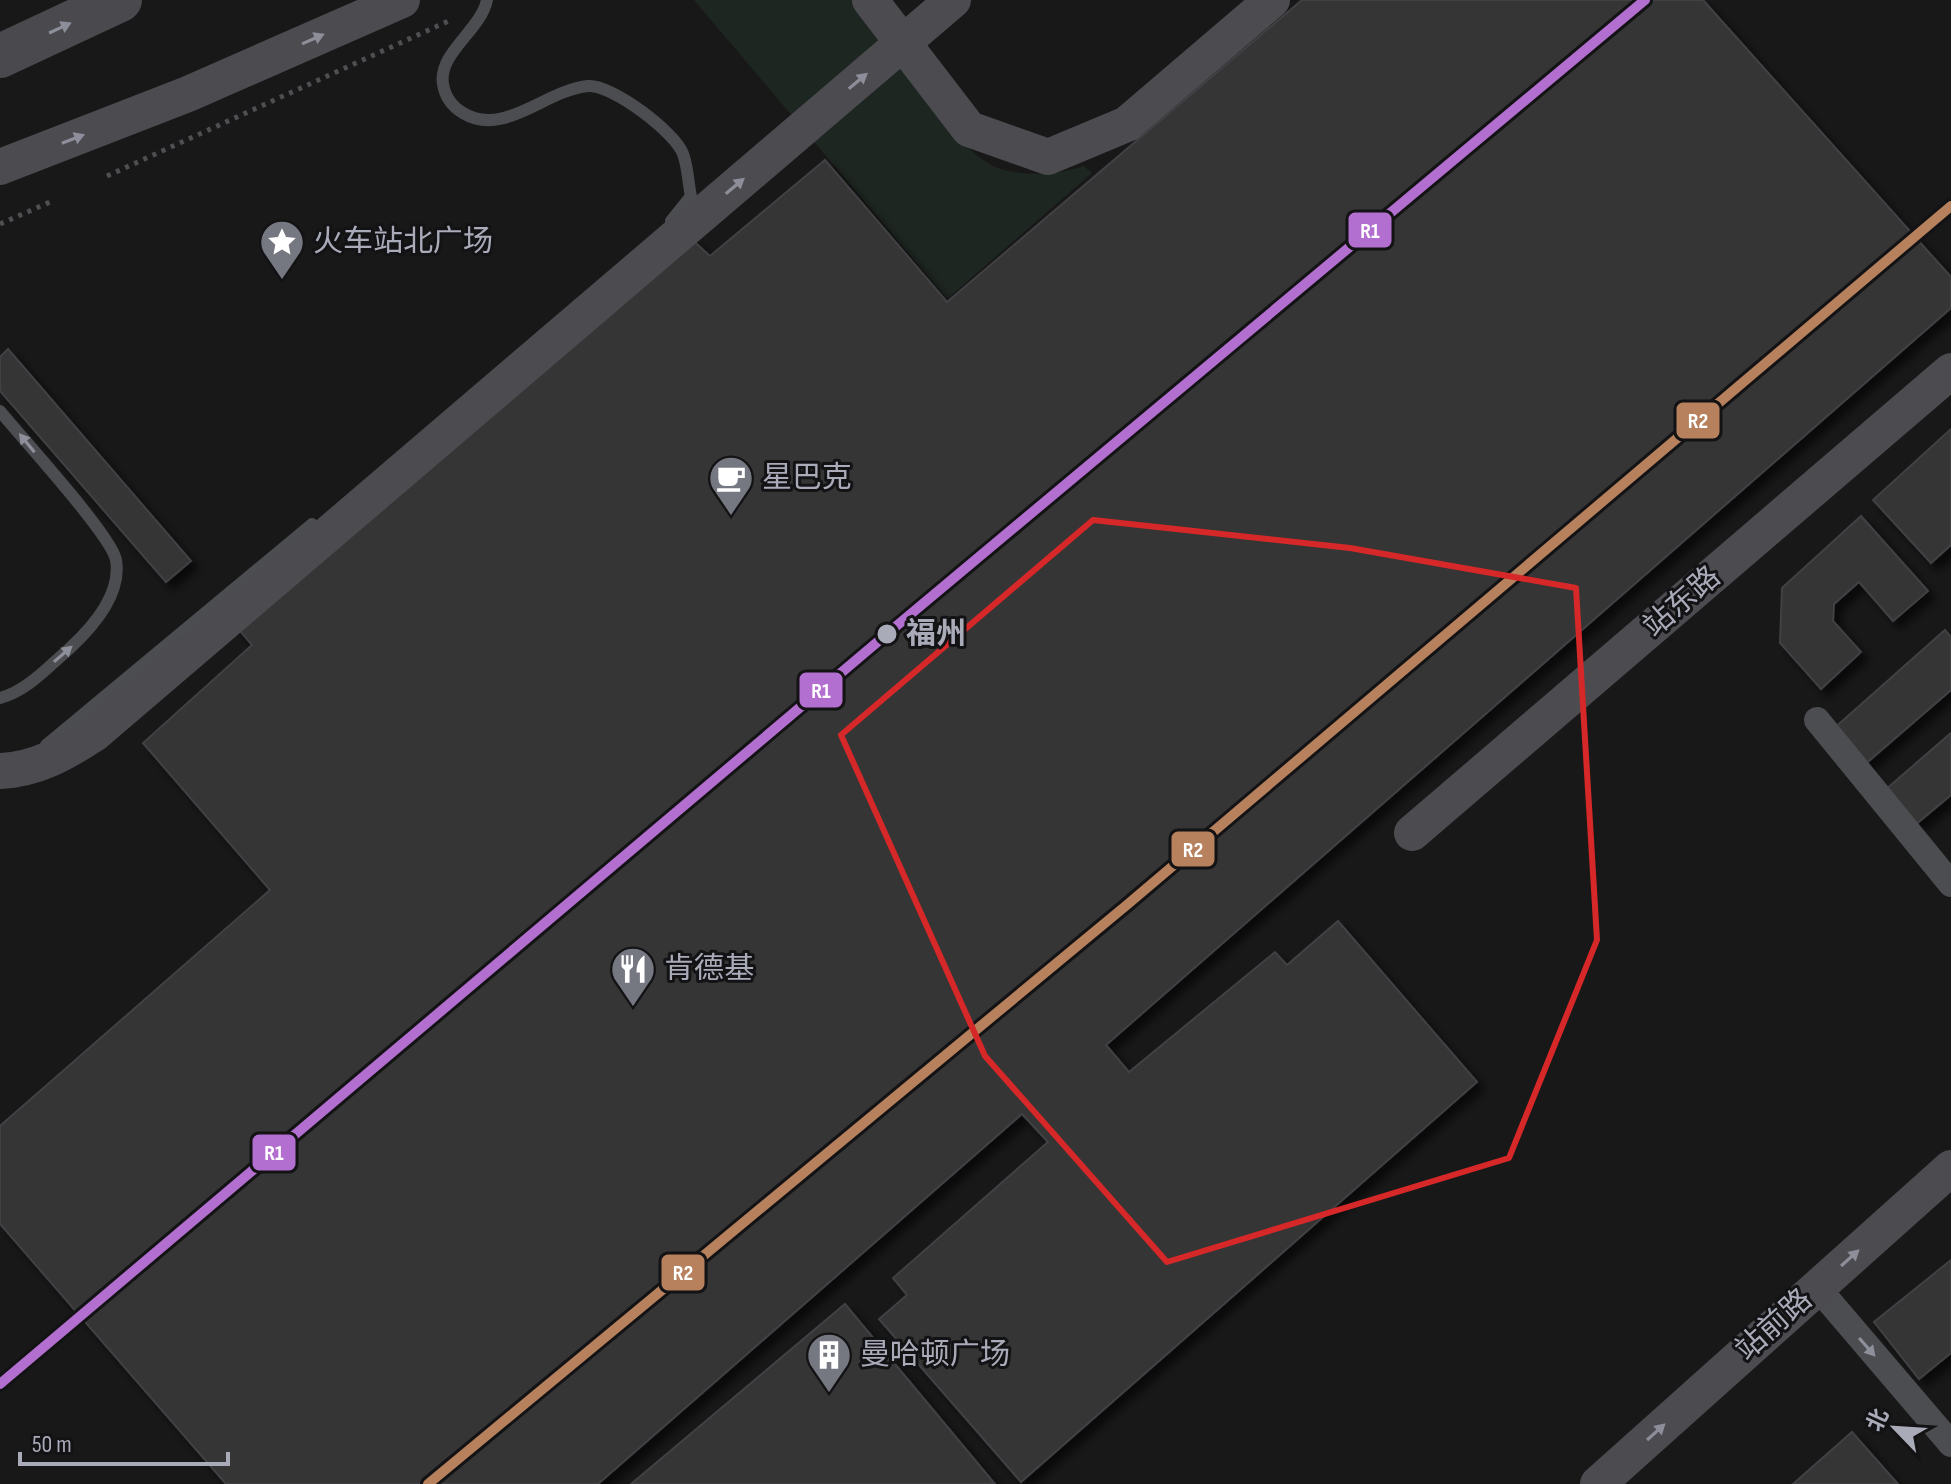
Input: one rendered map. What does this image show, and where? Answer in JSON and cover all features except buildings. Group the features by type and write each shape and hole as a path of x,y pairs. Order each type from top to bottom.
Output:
{"highway":[{"path":"0,56 119,1"}],"main road":[{"path":"0,167 188,94 402,0"},
{"path":"870,0 969,129 1048,157 1127,124 1272,0"},
{"path":"0,771 40,764 64,754 94,734 953,0"},
{"name":"站东路","path":"1412,833 1951,371"},
{"name":"站前路","path":"1598,1484 1951,1168"}],"street":[{"path":"1817,720 1951,884"},
{"path":"1817,1287 1951,1444"}],"lane":[{"path":"476,389 658,238 691,196 683,152 630,100 590,85 545,97 507,119 475,120 452,106 443,83 446,63 481,19 487,0"},
{"path":"0,411 102,534 116,561 111,595 89,631 24,688 0,698"},
{"path":"0,782 329,510"}],"path":[{"path":"107,176 462,15"},
{"path":"0,224 50,202"}],"highlighted area":[{"path":"1093,520 1350,548 1576,588 1597,940 1509,1158 1167,1262 985,1056 841,735"}],"shaded area":[{"path":"694,0 853,0 941,119 981,158 998,168 1019,173 1052,173 1084,166 1092,173 947,299"}],"transit line":[{"name":"R1","path":"0,1384 894,628 1645,0"},
{"name":"R2","path":"428,1484 1128,904 1951,206"}],"place":[{"name":"火车站北广场","path":"282,281"},
{"name":"星巴克","path":"731,517"},
{"name":"福州","path":"887,634"},
{"name":"肯德基","path":"633,1008"},
{"name":"曼哈顿广场","path":"829,1394"}]}
